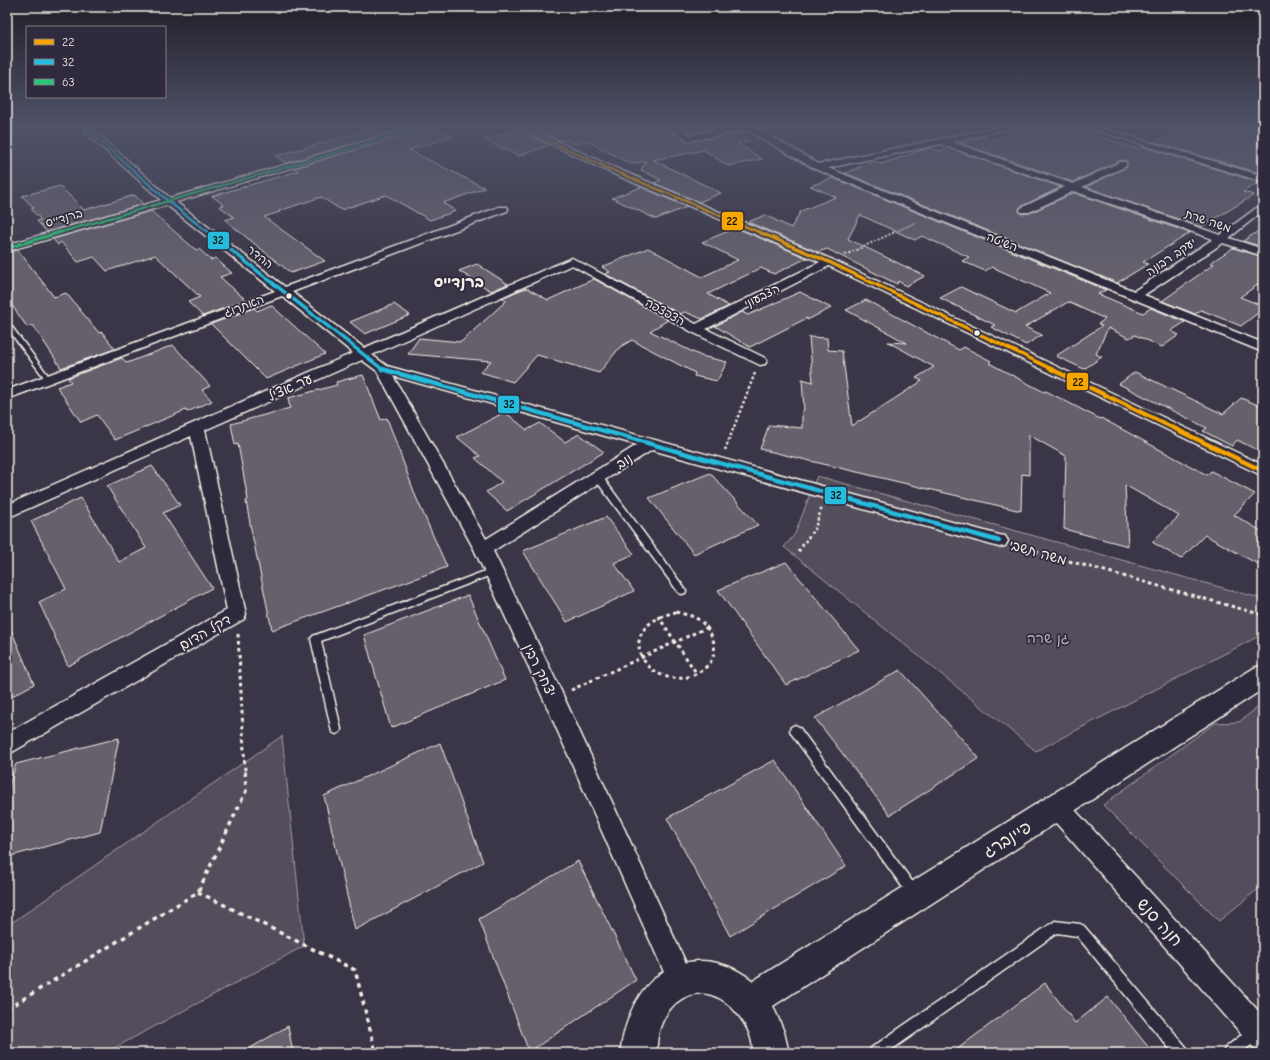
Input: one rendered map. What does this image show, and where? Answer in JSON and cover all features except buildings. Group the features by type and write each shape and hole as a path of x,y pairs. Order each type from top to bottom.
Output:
{"street":[{"name":"ההדר","path":"139,175 168,201 282,292 382,369"},
{"name":"ברנדייס","path":"7,248 257,175"},
{"path":"625,175 829,262 1263,471"},
{"name":"השיטה","path":"839,175 1263,348"},
{"name":"משה שרת","path":"1040,175 1263,253"},
{"path":"1025,210 1098,175"},
{"path":"1251,175 1263,179"},
{"name":"יעקב רבונה","path":"1135,296 1220,239 1263,206"},
{"name":"האתרוג","path":"7,394 503,209"},
{"name":"הצפצפה","path":"572,261 696,329 760,361"},
{"name":"ער אציל","path":"7,512 572,261"},
{"name":"הצבעוני","path":"696,329 829,262"},
{"name":"נוב","path":"382,369 650,444"},
{"name":"יצחק רבין","path":"382,369 494,571 554,698 680,979"},
{"name":"דקל הדום","path":"7,746 237,614 197,427"},
{"name":"נוב","path":"483,549 650,444"},
{"name":"משה תשבי","path":"650,444 999,541"},
{"name":"פיינברג","path":"752,1002 1263,676"},
{"name":"חנה סנש","path":"1057,807 1260,1034"},
{"path":"638,1052 642,1027 650,1006 663,990 680,979 698,975 717,977 736,986 752,1002 764,1024 771,1053"}],"lane":[{"path":"7,324 48,379"},
{"path":"598,477 682,591"},
{"path":"336,729 316,639 494,571"},
{"path":"795,730 916,896"},
{"path":"876,1053 1055,927 1080,930 1182,1053"},
{"path":"1230,1053 1260,1034"}],"path":[{"path":"829,262 934,214"},
{"path":"720,463 760,361"},
{"path":"798,552 815,528 827,493"},
{"name":"משה תשבי","path":"999,541 1263,615"},
{"path":"676,612 688,614 699,619 708,627 714,637 715,648 713,658 707,667 697,674 685,678 668,677 649,668 642,659 638,648 639,637 644,627 658,616 676,612"},
{"path":"7,1009 198,892 246,791 237,614"},
{"path":"658,616 697,674"},
{"path":"554,698 642,659 708,627"},
{"path":"198,892 355,970 376,1053"}],"green space":[{"name":"גן שרה","path":"817,476 1263,599 1263,634 1036,751 784,547 795,534"},
{"path":"1263,703 1263,885 1219,921 1103,805 1215,723 1239,722"},
{"path":"282,736 304,946 105,1053 7,1053 7,926"}],"transit line":[{"name":"32","path":"139,175 168,201 382,369 999,541"},
{"name":"63","path":"7,248 257,175"},
{"name":"22","path":"625,175 829,262 1263,471"}],"district":[{"name":"ברנדייס","path":"459,282"}]}
